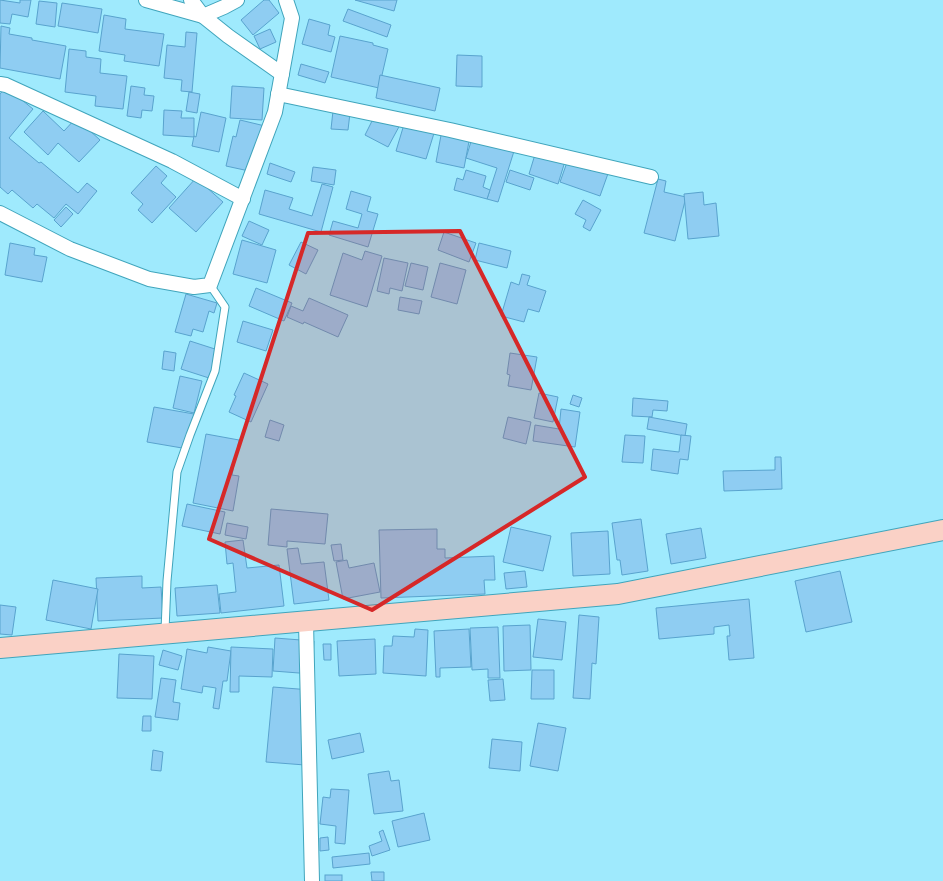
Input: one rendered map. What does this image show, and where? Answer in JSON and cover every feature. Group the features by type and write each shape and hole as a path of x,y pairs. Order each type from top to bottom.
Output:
{"main road":[{"path":"0,648 618,594 943,530"}],"street":[{"path":"146,0 203,16 237,0"},
{"path":"192,0 203,16 282,74"},
{"path":"0,213 70,249 149,279 194,287 210,285 275,112 292,18 286,0"},
{"path":"0,84 6,85 172,161 243,199"},
{"path":"278,94 450,130 651,177"},
{"path":"306,622 312,881"}],"lane":[{"path":"165,634 167,581 177,472 215,372 226,307 210,285"}],"highlighted area":[{"path":"460,231 585,477 372,610 209,539 308,233"}],"building":[{"path":"0,0 20,3 20,0 31,0 28,17 12,14 10,24 0,23"},
{"path":"264,0 269,0 279,13 253,35 241,20"},
{"path":"355,0 397,0 394,11"},
{"path":"39,1 57,3 55,27 36,24"},
{"path":"62,3 102,9 98,33 58,26"},
{"path":"348,9 391,25 387,37 343,21"},
{"path":"104,15 126,19 125,29 164,34 159,66 124,61 125,55 99,51"},
{"path":"309,19 330,25 328,35 335,37 331,52 302,44"},
{"path":"1,26 10,28 9,34 66,46 60,79 0,68"},
{"path":"270,29 276,42 260,49 254,36"},
{"path":"186,32 197,33 192,92 181,91 182,80 164,78 167,45 185,47"},
{"path":"340,36 373,43 373,45 388,49 379,88 331,77"},
{"path":"69,49 86,51 86,57 101,59 100,73 127,76 123,109 95,106 96,96 65,92"},
{"path":"457,55 482,56 482,87 456,86"},
{"path":"301,64 329,72 325,83 298,75"},
{"path":"380,75 440,88 435,111 376,98"},
{"path":"131,86 145,88 144,95 154,96 152,111 142,110 141,118 127,116"},
{"path":"232,86 264,88 262,120 230,118"},
{"path":"6,87 33,109 9,138 78,193 87,183 97,191 78,214 66,204 54,218 37,204 33,208 12,190 8,194 0,187 0,94"},
{"path":"189,92 200,94 197,113 186,111"},
{"path":"164,110 182,111 181,118 194,118 194,137 163,135"},
{"path":"43,111 64,131 76,118 100,140 79,162 58,143 48,155 24,132"},
{"path":"333,111 350,113 348,130 331,129"},
{"path":"377,111 401,123 388,147 365,135"},
{"path":"201,112 226,118 219,152 192,146 194,136 196,137"},
{"path":"240,120 265,126 249,171 226,166 233,136 236,137"},
{"path":"405,121 435,130 426,159 396,151"},
{"path":"442,130 470,136 464,168 436,162"},
{"path":"473,135 515,148 498,202 487,199 497,168 466,158"},
{"path":"537,148 566,158 558,184 529,174"},
{"path":"570,154 610,168 600,196 560,182"},
{"path":"270,163 295,172 291,182 267,174"},
{"path":"156,166 167,176 161,183 176,197 152,223 138,210 143,204 131,193"},
{"path":"313,167 336,170 334,185 311,181"},
{"path":"466,170 486,176 483,187 490,190 487,199 454,190 457,178 463,180"},
{"path":"510,170 534,178 530,190 506,182"},
{"path":"196,178 223,202 196,232 169,208"},
{"path":"658,179 666,181 664,192 686,197 675,241 644,233"},
{"path":"322,184 333,187 321,232 259,214 265,190 293,198 289,209 312,216"},
{"path":"351,191 371,197 367,211 378,214 368,247 329,235 333,221 358,228 362,214 346,209"},
{"path":"703,192 704,205 716,203 719,236 688,239 684,194"},
{"path":"583,200 601,210 590,231 583,227 586,220 575,214"},
{"path":"66,207 73,214 61,227 54,220"},
{"path":"249,221 269,230 262,245 242,236"},
{"path":"444,232 476,243 469,262 438,250"},
{"path":"242,240 276,250 267,283 233,274"},
{"path":"301,242 318,250 306,274 289,265"},
{"path":"10,243 35,248 34,255 47,257 42,282 5,275"},
{"path":"479,243 511,251 507,268 475,260"},
{"path":"365,251 382,256 367,307 330,295 343,253 362,260"},
{"path":"384,258 408,263 402,291 390,288 389,294 377,291"},
{"path":"411,263 428,267 423,290 405,286"},
{"path":"440,263 466,270 457,304 431,297"},
{"path":"522,274 530,276 527,285 546,291 539,312 528,309 524,322 501,316 511,282 519,285"},
{"path":"256,288 292,303 284,321 249,306"},
{"path":"186,294 217,303 214,313 209,311 203,332 193,329 191,336 175,332"},
{"path":"400,297 422,301 419,314 398,310"},
{"path":"309,298 348,315 338,337 304,322 303,324 287,317 291,306 303,311"},
{"path":"243,321 273,330 266,351 237,342"},
{"path":"190,341 218,350 209,378 181,369"},
{"path":"164,351 176,353 174,371 162,369"},
{"path":"510,353 537,357 531,390 508,386 510,375 507,374"},
{"path":"244,373 268,384 251,422 229,412"},
{"path":"180,376 202,381 194,413 173,408"},
{"path":"539,393 558,397 553,422 534,418"},
{"path":"573,395 582,398 579,407 570,404"},
{"path":"633,398 668,401 667,411 653,410 652,417 632,416"},
{"path":"154,407 194,414 188,449 147,442"},
{"path":"561,409 580,412 575,447 533,441 535,425 559,429"},
{"path":"508,417 531,422 526,444 503,438"},
{"path":"649,417 687,424 685,436 647,429"},
{"path":"270,420 284,425 279,441 265,437"},
{"path":"206,434 239,440 232,475 239,476 233,511 193,503"},
{"path":"625,435 645,436 643,463 622,462"},
{"path":"681,435 691,436 688,460 680,459 678,474 651,470 653,449 679,452"},
{"path":"775,457 781,457 782,489 724,491 723,471 775,470"},
{"path":"187,504 225,512 220,534 182,526"},
{"path":"271,509 328,514 325,544 287,541 287,547 268,545"},
{"path":"641,519 648,571 622,575 620,560 617,560 612,523"},
{"path":"227,523 248,527 246,539 225,535"},
{"path":"511,527 551,536 543,571 503,562"},
{"path":"701,528 706,558 671,564 666,534"},
{"path":"437,529 437,549 445,549 445,558 494,556 495,580 484,580 485,594 381,598 379,530"},
{"path":"608,531 610,574 573,576 571,533"},
{"path":"243,540 247,568 279,565 284,606 221,613 219,594 236,592 233,563 227,564 225,542"},
{"path":"341,544 343,560 334,561 331,545"},
{"path":"298,548 301,564 324,562 329,600 294,604 287,549"},
{"path":"347,560 349,568 374,563 380,592 343,599 336,562"},
{"path":"525,571 527,587 506,589 504,573"},
{"path":"840,571 852,622 806,632 795,581"},
{"path":"142,576 142,588 161,587 163,618 98,621 96,578"},
{"path":"53,580 98,589 91,629 46,620"},
{"path":"217,585 220,613 177,616 175,588"},
{"path":"749,599 754,658 729,660 727,636 730,636 729,625 714,627 714,634 659,639 656,608"},
{"path":"0,605 16,607 12,635 0,634"},
{"path":"579,615 599,617 596,664 592,663 590,699 573,698"},
{"path":"538,619 566,622 562,660 533,657"},
{"path":"530,625 531,670 504,671 503,626"},
{"path":"498,627 500,678 488,678 488,669 472,670 470,628"},
{"path":"415,629 428,630 426,676 383,673 384,646 392,646 393,636 414,637"},
{"path":"469,629 471,667 440,668 440,677 436,677 434,631"},
{"path":"275,638 314,641 312,674 273,671"},
{"path":"375,639 376,674 339,676 337,641"},
{"path":"323,644 331,644 331,660 324,660"},
{"path":"208,647 231,651 227,681 223,681 219,709 213,708 216,688 203,686 202,693 181,689 187,649 207,653"},
{"path":"231,647 273,649 272,677 239,676 239,692 230,692"},
{"path":"163,650 182,656 178,670 159,665"},
{"path":"119,654 154,656 152,699 117,698"},
{"path":"532,670 554,670 554,699 531,699"},
{"path":"161,678 176,680 173,702 180,703 178,720 155,717"},
{"path":"503,679 505,700 490,701 488,680"},
{"path":"273,687 311,690 305,765 266,762"},
{"path":"143,716 151,716 151,731 142,731"},
{"path":"538,723 566,728 558,771 530,766"},
{"path":"360,733 364,752 332,759 328,740"},
{"path":"492,739 522,742 520,771 489,768"},
{"path":"153,750 163,752 161,771 151,770"},
{"path":"389,771 391,781 399,780 403,811 374,814 368,774"},
{"path":"331,789 349,790 345,844 335,843 336,826 320,824 323,797 330,798"},
{"path":"424,813 430,840 398,847 392,821"},
{"path":"383,830 390,850 372,856 369,846 382,841 379,832"},
{"path":"328,837 329,850 320,851 320,838"},
{"path":"369,853 370,864 333,868 332,857"},
{"path":"371,872 384,872 384,881 372,881"},
{"path":"325,875 342,875 342,881 325,881"}]}
